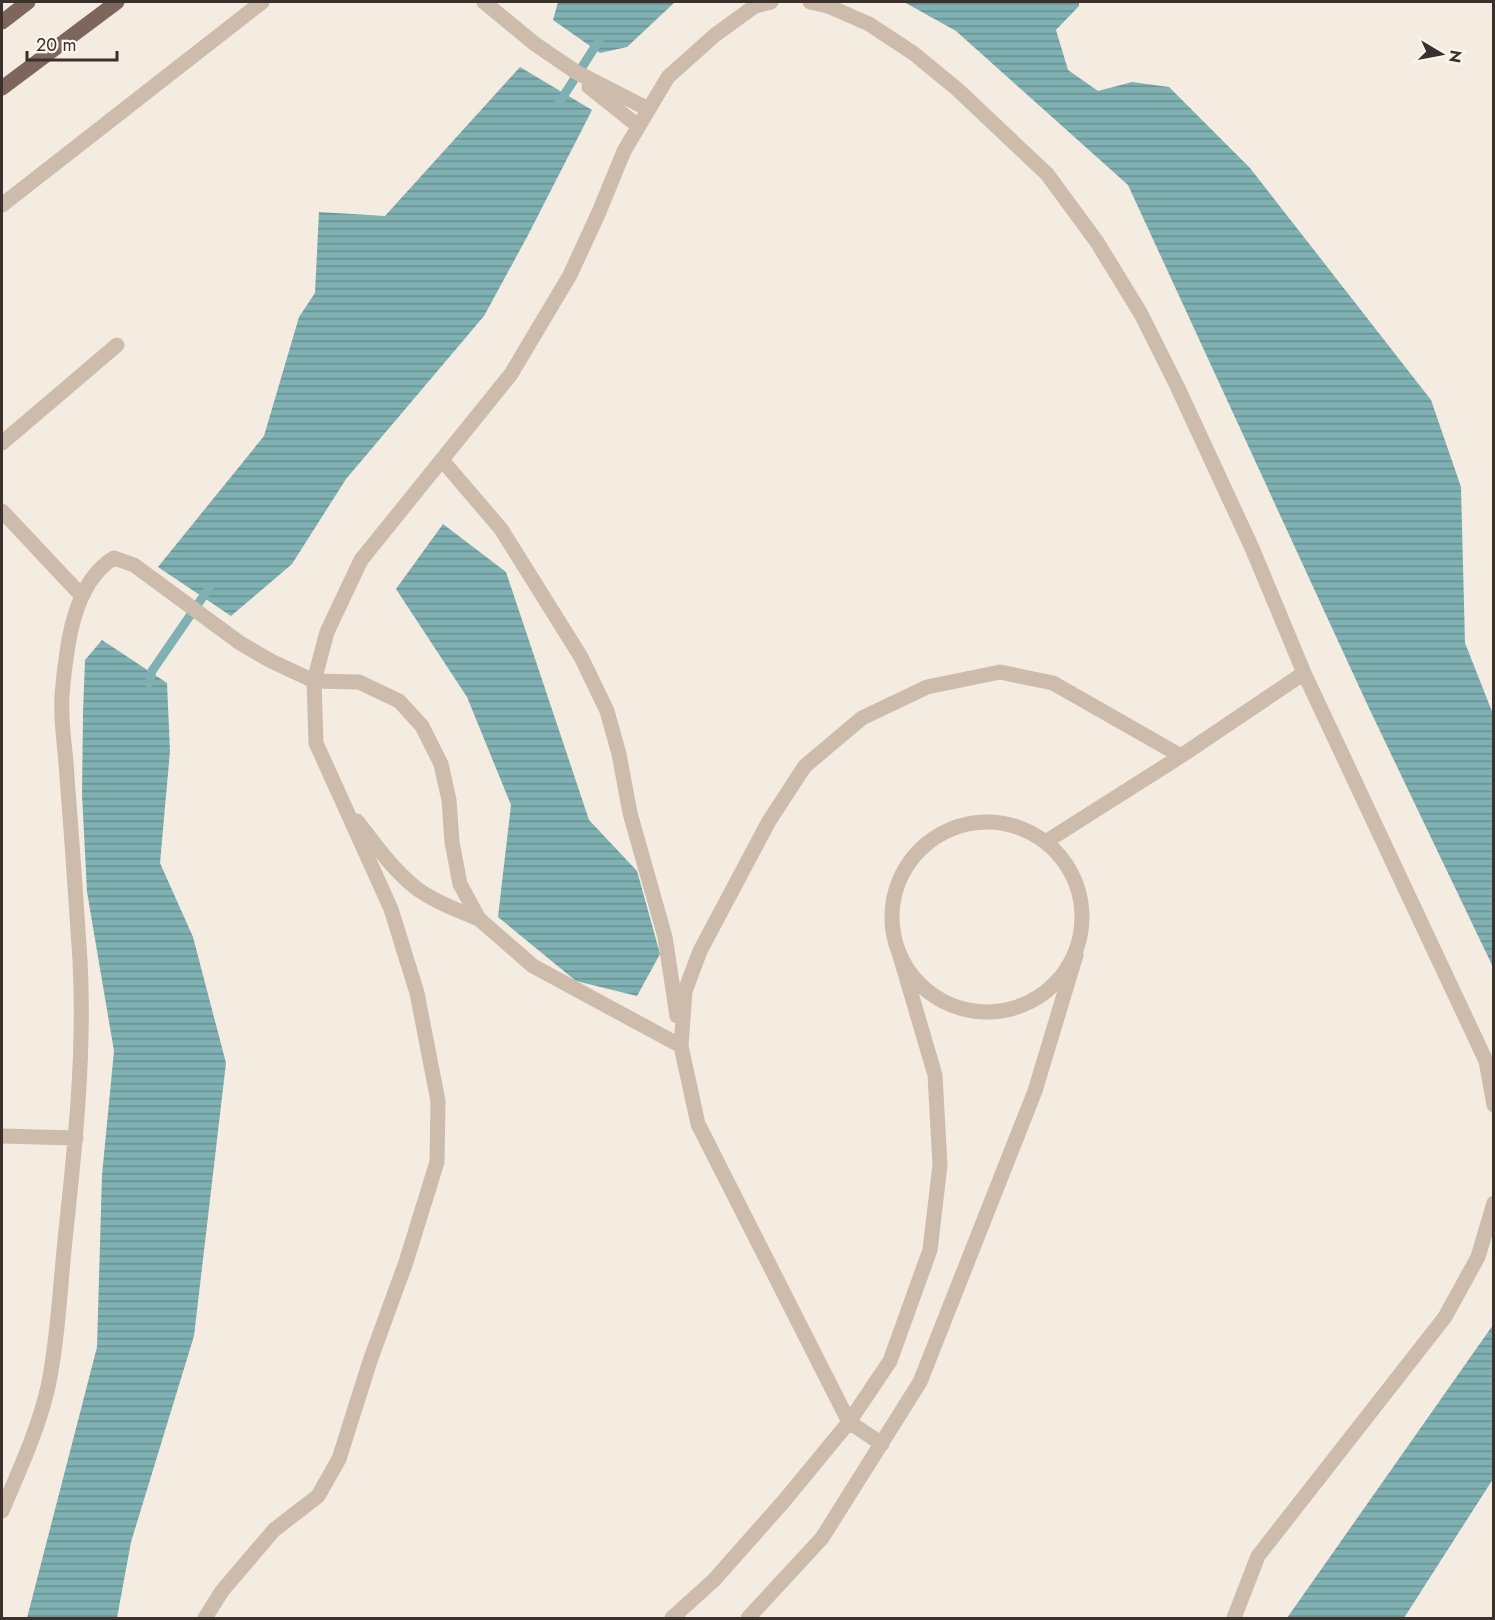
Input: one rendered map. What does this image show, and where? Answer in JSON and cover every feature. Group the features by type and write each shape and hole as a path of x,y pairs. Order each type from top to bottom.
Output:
{"main road":[{"path":"2,22 28,2"},
{"path":"2,88 117,2"}],"lane":[{"path":"2,205 262,2"},
{"path":"484,2 638,126"},
{"path":"205,1618 222,1592 274,1530 318,1496 339,1459 370,1362 406,1262 437,1162 438,1101 417,993 391,909 316,743 314,681 327,632 361,560 511,374 570,275 624,151 668,77 715,35 754,6 771,2"},
{"path":"810,2 828,6 869,24 913,53 957,89 1047,174 1096,242 1142,314 1252,548 1304,673 1486,1061 1494,1105"},
{"path":"535,44 576,72 648,110"},
{"path":"2,443 117,345"},
{"path":"442,460 501,529 580,657 607,711 619,754 630,813 665,937 681,1046 698,1124 849,1422 882,1444"},
{"path":"2,511 81,595"},
{"path":"2,1511 29,1447 48,1387 57,1325 76,1138 82,1032 80,963 62,698 69,643 81,595 105,563 114,558 134,565 240,644 314,681 359,682 399,701 422,726 441,764 449,800 452,842 460,884 479,919"},
{"path":"681,1046 685,991 696,961 722,906 759,840 805,766 862,718 927,687 999,672 1053,683 1181,756"},
{"path":"1047,840 1181,756 1304,673"},
{"path":"342,803 400,874 417,888 440,903 479,919 533,966 681,1046"},
{"path":"672,1618 714,1580 784,1501 849,1422 890,1361 930,1250 940,1165 935,1075 894,934 894,900 905,869 916,854 942,832 962,824 994,821 1047,840 1076,878 1083,910 1076,956 1035,1090 920,1382 822,1538 748,1618"},
{"path":"900,956 919,984 935,997 966,1011 999,1012 1020,1008 1049,992 1076,956"},
{"path":"2,1136 76,1138"},
{"path":"1234,1618 1258,1556 1444,1317 1478,1257 1494,1203"}],"water":[{"path":"558,2 675,2 627,47 600,53 553,20"},
{"path":"904,2 1079,2 1079,6 1056,30 1068,70 1098,91 1132,82 1169,87 1250,168 1431,400 1461,487 1465,643 1493,714 1493,967 1368,706 1128,185 956,31"},
{"path":"520,67 592,110 527,237 484,316 346,479 292,564 231,616 158,567 264,436 299,317 315,293 319,212 385,216"},
{"path":"443,524 506,572 589,820 637,871 660,954 637,996 576,981 498,917 511,805 467,697 396,589"},
{"path":"102,640 167,683 170,751 160,863 193,937 226,1063 194,1336 131,1542 117,1618 27,1618 97,1347 102,1175 114,1051 87,892 82,794 85,660"},
{"path":"1493,1325 1493,1479 1404,1618 1287,1618"}],"waterway":[{"path":"559,103 600,39"},
{"path":"149,683 152,671 209,588"}]}
